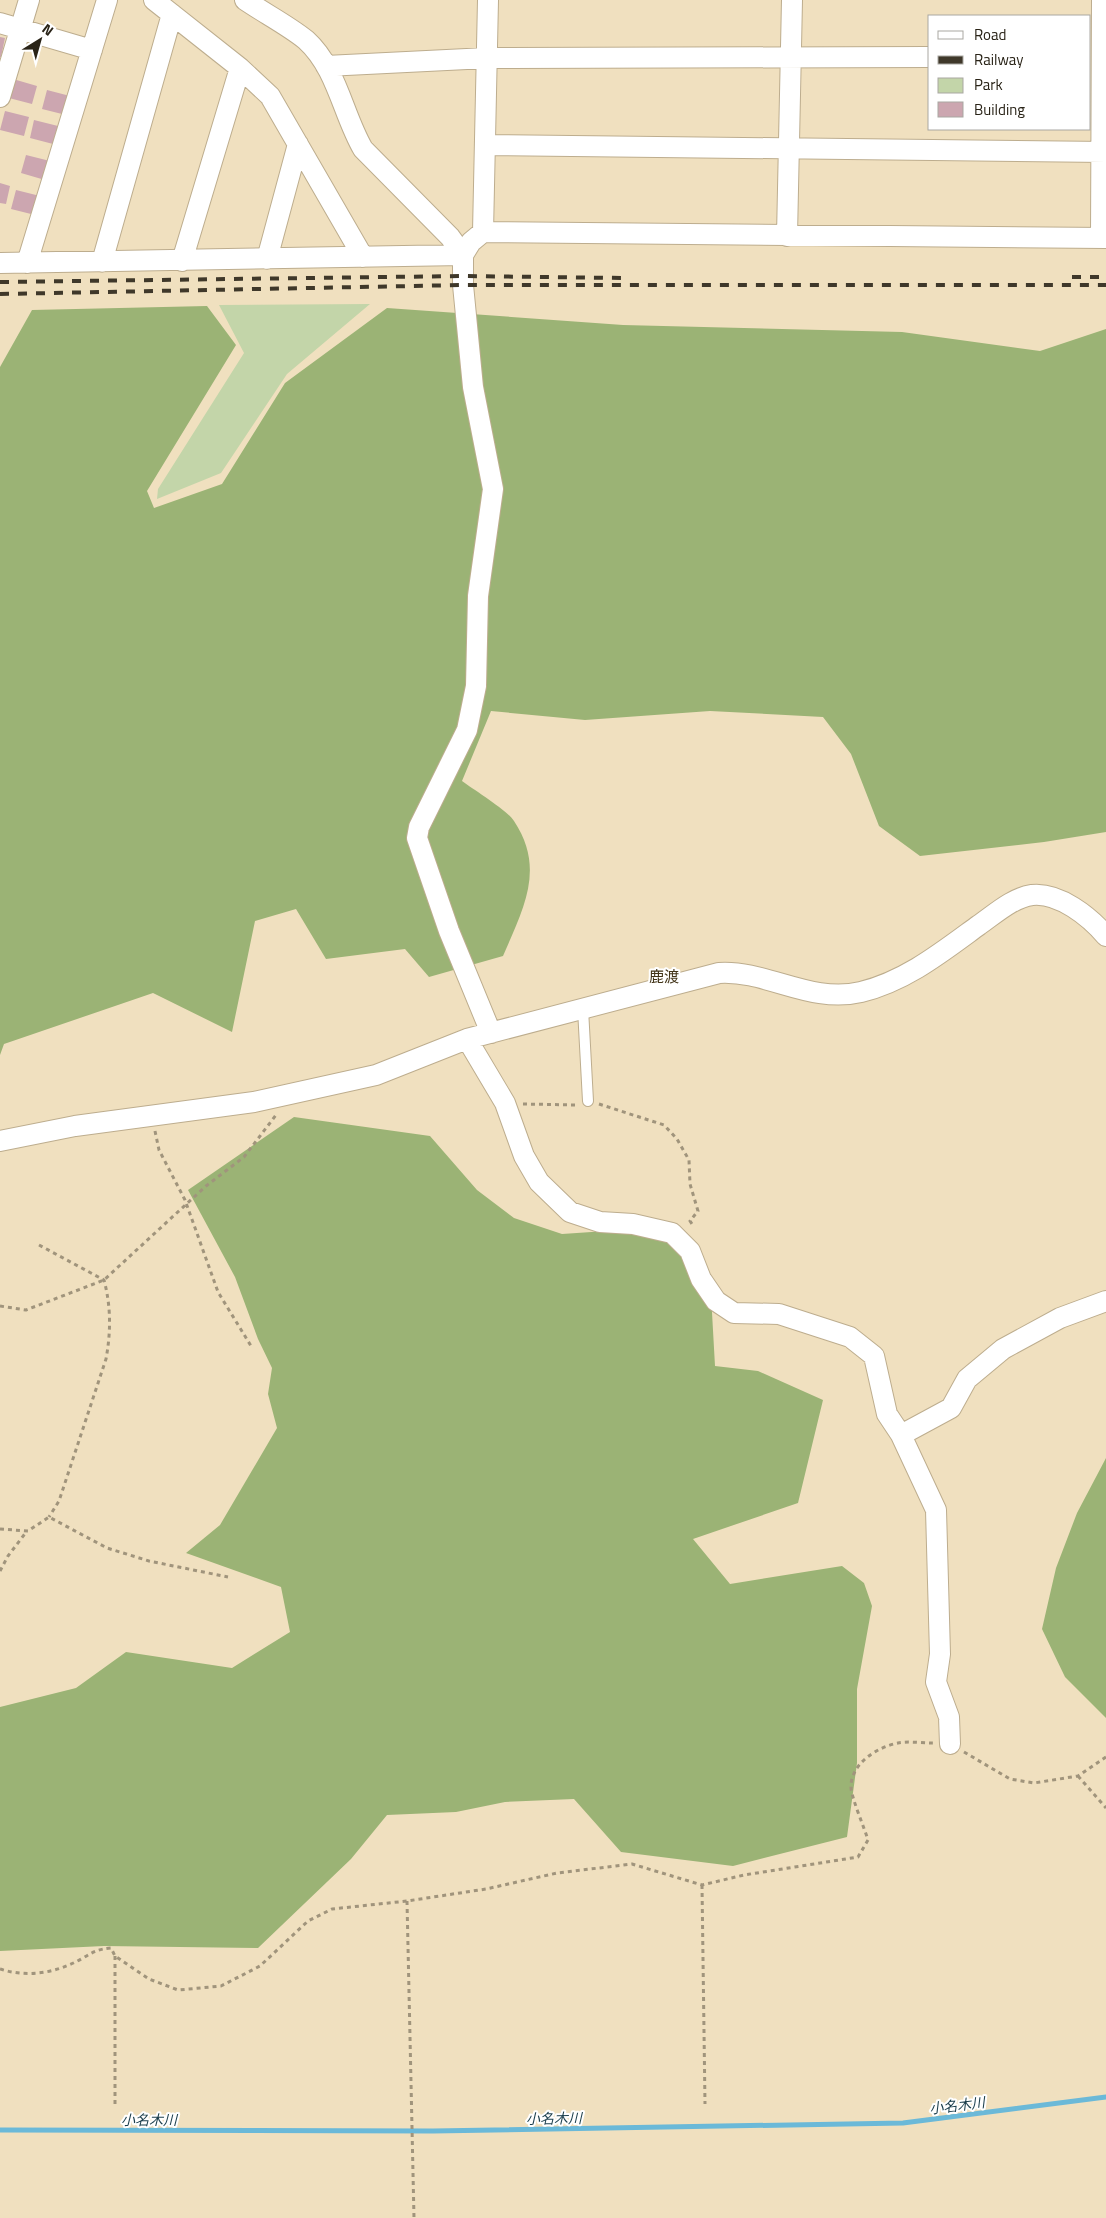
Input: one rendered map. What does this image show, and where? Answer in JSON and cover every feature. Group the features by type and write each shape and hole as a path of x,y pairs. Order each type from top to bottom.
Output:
{"street":[{"path":"0,97 29,0"},
{"path":"27,263 107,0"},
{"path":"154,0 240,68 270,96 363,257"},
{"path":"245,0 306,41 326,66 363,150 450,237 463,255"},
{"path":"483,232 488,0"},
{"path":"787,236 792,0"},
{"path":"491,1033 449,931 417,838 419,827 467,730 474,706 478,596 492,489 474,386 463,285 463,255 471,242 483,232 1103,238 1104,152 1100,58 1102,0"},
{"path":"102,262 172,14"},
{"path":"0,23 92,50"},
{"path":"326,66 487,58 928,57"},
{"path":"182,261 240,68"},
{"path":"267,259 298,144"},
{"path":"485,145 1104,152"},
{"path":"0,263 463,255"},
{"path":"0,1141 75,1126 254,1102 376,1075 467,1039 719,973 734,972 803,992 834,994 860,992 892,982 919,968 1012,902 1032,895 1050,897 1070,905 1106,936"},
{"path":"467,1039 505,1103 524,1156 539,1182 570,1212 600,1222 632,1224 672,1233 690,1252 701,1279 716,1301 734,1312 779,1314 850,1337 874,1356 887,1414 901,1435 936,1510 940,1654 936,1682 949,1717 950,1744"},
{"path":"901,1435 951,1408 967,1379 1003,1349 1060,1318 1106,1301"}],"lane":[{"path":"583,1009 588,1101"}],"path":[{"path":"0,1306 26,1310 104,1280 206,1186 244,1157 290,1094"},
{"path":"505,1103 565,1106 584,1104 588,1101 664,1125 677,1139 689,1160 690,1184 698,1212 690,1221 697,1233"},
{"path":"156,1116 154,1127 159,1150 185,1200 185,1207 218,1292 251,1346"},
{"path":"0,1571 8,1556 28,1530 49,1517 60,1501 106,1358 110,1339 109,1299 104,1280 38,1245"},
{"path":"49,1517 106,1548 149,1561 228,1577"},
{"path":"0,1528 28,1530"},
{"path":"115,1956 149,1979 178,1990 221,1986 260,1966 308,1921 332,1909 408,1901 486,1889 557,1873 632,1864 702,1885 858,1857 868,1840 851,1789 852,1774 867,1756 898,1743 950,1744 1010,1778 1034,1783 1078,1776 1106,1758"},
{"path":"1078,1776 1106,1808"},
{"path":"702,1885 705,2104"},
{"path":"408,1901 414,2218"},
{"path":"0,1969 34,1975 59,1969 97,1949 111,1948 115,1956 116,2104"}],"green space":[{"path":"370,304 287,374 221,473 157,499 158,489 244,353 219,305"},
{"path":"207,306 236,345 147,491 154,508 222,484 285,383 387,308 623,325 902,332 1040,351 1106,329 1106,832 1044,842 920,856 879,826 851,754 823,717 710,711 585,720 491,711 462,781 510,816 524,839 529,856 530,872 524,905 503,956 429,977 405,949 326,959 296,909 255,921 232,1032 153,993 4,1044 0,1055 0,367 32,310"},
{"path":"294,1117 430,1136 477,1190 514,1218 562,1234 636,1229 694,1241 710,1277 715,1366 758,1371 823,1400 798,1503 693,1539 730,1584 842,1566 864,1583 872,1606 857,1689 857,1763 847,1837 733,1866 621,1852 574,1799 505,1802 456,1812 387,1815 351,1859 258,1948 104,1946 0,1951 0,1707 76,1688 126,1652 232,1668 290,1632 281,1587 186,1553 220,1525 277,1428 268,1394 272,1368 258,1339 235,1277 188,1190"},
{"path":"1106,1458 1106,1718 1065,1677 1042,1629 1056,1568 1077,1513"}],"building":[{"path":"0,37 5,38 1,57 0,57"},
{"path":"13,79 37,86 32,104 9,98"},
{"path":"47,90 70,96 66,115 42,109"},
{"path":"5,111 29,117 24,136 0,130"},
{"path":"34,120 58,126 53,144 30,138"},
{"path":"26,155 50,161 45,180 21,173"},
{"path":"0,183 10,186 6,204 0,203"},
{"path":"16,190 40,196 35,215 11,209"}],"waterway":[{"name":"小名木川","path":"0,2130 433,2131 903,2123 1106,2097"}],"railway":[{"path":"0,282 463,276 622,278"},
{"path":"1072,277 1106,277"},
{"path":"0,294 463,285 1106,285"}],"district":[{"name":"鹿渡","path":"664,976"}]}
